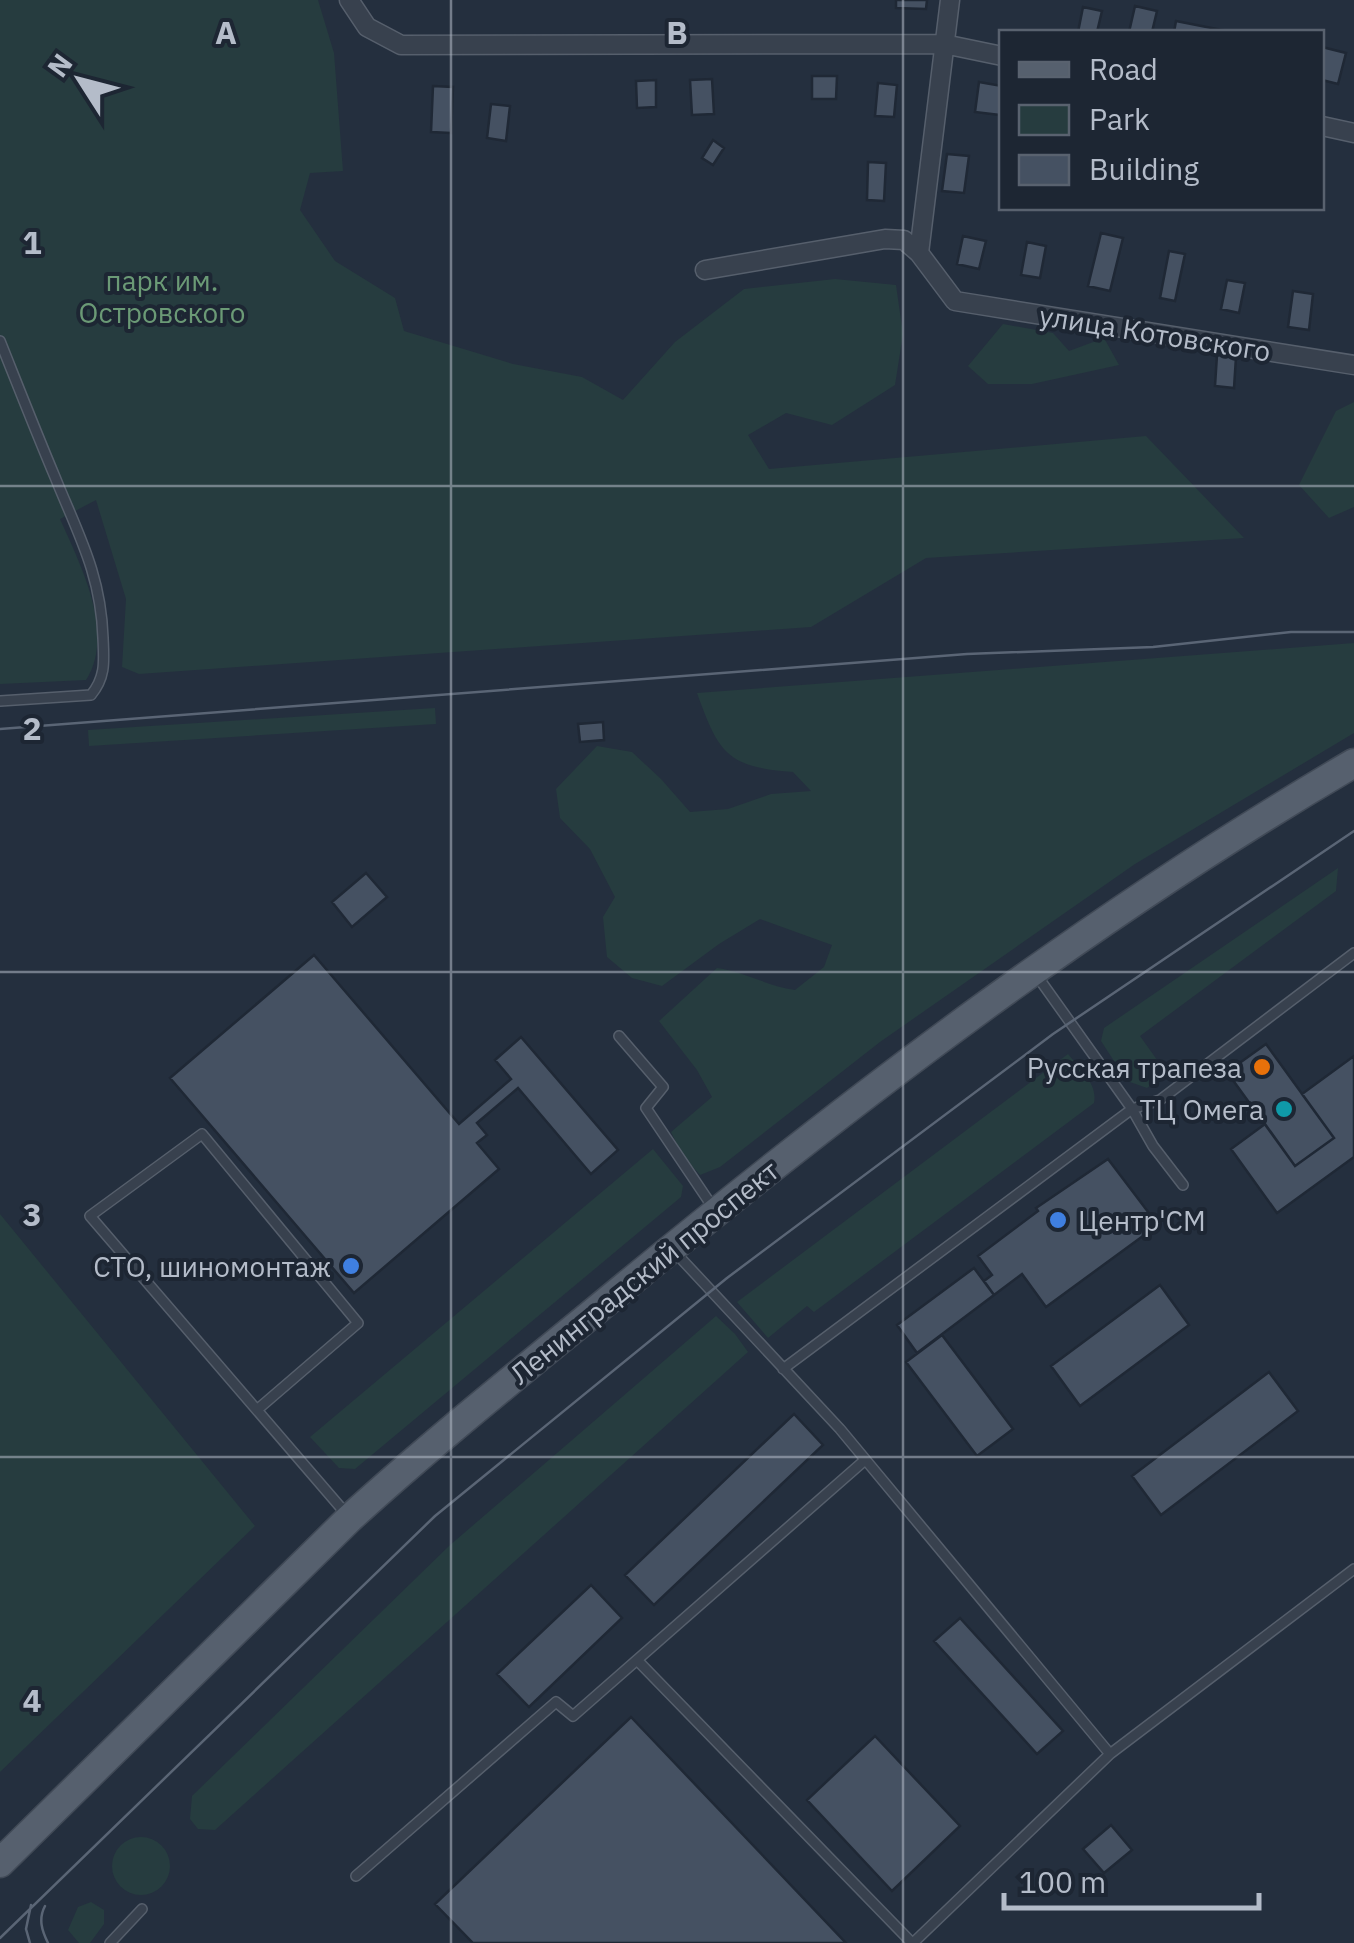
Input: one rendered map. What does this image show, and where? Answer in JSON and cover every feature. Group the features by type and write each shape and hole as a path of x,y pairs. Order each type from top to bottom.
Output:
{"main road":[{"name":"Ленинградский проспект","path":"0,1863 350,1518 716,1212 914,1055 1033,971 1235,833 1354,763"}],"street":[{"path":"349,0 367,27 401,45 944,44 999,55"},
{"path":"919,254 950,0"},
{"path":"1324,126 1354,133"},
{"path":"705,270 885,238 904,240 919,254"},
{"name":"улица Котовского","path":"919,254 956,301 1354,365"}],"lane":[{"path":"0,341 73,523 89,553 102,604 104,666 102,681 90,695 0,701"},
{"path":"783,1369 1132,1109 1160,1100 1354,954"},
{"path":"1033,971 1183,1185"},
{"path":"620,1036 663,1087 646,1108 716,1212"},
{"path":"258,1409 358,1323 202,1134 90,1216 350,1518"},
{"path":"672,1248 865,1460 1110,1754"},
{"path":"356,1876 556,1702 573,1716 865,1460"},
{"path":"637,1660 913,1943 1110,1754 1354,1569"},
{"path":"110,1943 142,1909"}],"green space":[{"name":"парк им. Островского","path":"0,0 318,0 334,53 343,171 310,173 300,210 335,261 395,298 404,331 513,364 582,377 623,400 675,342 744,289 835,279 896,285 903,334 895,385 832,425 786,413 748,435 769,469 1146,436 1244,538 926,558 811,627 139,674 122,667 126,599 96,500 60,519 85,577 96,620 94,661 86,680 0,684"},
{"path":"1003,324 1053,333 1069,351 1104,338 1119,365 1032,384 988,384 968,366"},
{"path":"1354,402 1354,507 1329,518 1299,485 1336,411"},
{"path":"1354,643 1354,733 1135,864 880,1042 720,1167 700,1175 683,1156 671,1132 712,1097 697,1070 659,1021 717,968 795,990 824,967 832,945 760,919 662,986 632,978 607,957 603,917 615,897 590,849 560,818 556,789 597,746 632,752 690,812 728,809 771,794 811,791 793,772 753,766 729,754 712,730 697,693"},
{"path":"435,708 436,724 89,746 88,730"},
{"path":"1338,868 1336,891 1140,1036 1160,1064 1155,1082 1147,1088 1127,1081 1101,1041 1104,1028"},
{"path":"1068,1054 1091,1083 1094,1103 814,1312 807,1306 768,1338 737,1302"},
{"path":"653,1149 683,1186 681,1197 355,1469 339,1468 310,1437"},
{"path":"0,1214 255,1526 0,1772"},
{"path":"716,1316 748,1352 215,1830 198,1829 190,1819 192,1796 449,1546"},
{"path":"141,1837 161,1846 170,1866 161,1886 141,1895 121,1886 112,1866 121,1846"},
{"path":"91,1902 104,1910 104,1924 90,1943 79,1943 68,1930 78,1907"}],"building":[{"path":"896,0 927,0 926,9 896,8"},
{"path":"1135,6 1157,11 1152,30 1129,30"},
{"path":"1083,7 1102,11 1097,30 1078,30"},
{"path":"1176,21 1222,30 1174,30"},
{"path":"1324,48 1346,53 1338,84 1324,80"},
{"path":"812,76 837,76 836,99 812,99"},
{"path":"712,79 714,114 692,115 690,80"},
{"path":"656,80 656,107 637,108 636,81"},
{"path":"979,82 999,85 999,115 975,112"},
{"path":"878,83 897,85 894,117 875,116"},
{"path":"433,86 453,87 451,133 431,132"},
{"path":"491,104 510,106 506,141 487,138"},
{"path":"713,140 724,148 713,165 702,158"},
{"path":"947,154 969,156 964,193 942,191"},
{"path":"868,162 886,163 884,201 867,200"},
{"path":"1101,233 1123,238 1110,291 1088,286"},
{"path":"963,236 986,241 979,269 957,264"},
{"path":"1027,242 1046,246 1040,278 1021,275"},
{"path":"1169,251 1185,254 1175,301 1160,298"},
{"path":"1227,280 1245,283 1239,313 1221,309"},
{"path":"1293,291 1313,294 1309,330 1288,327"},
{"path":"1217,355 1236,357 1234,388 1215,386"},
{"path":"603,722 604,740 580,742 578,724"},
{"path":"366,873 387,897 352,927 332,902"},
{"path":"314,955 459,1124 511,1079 495,1060 521,1037 618,1150 591,1174 518,1088 477,1123 487,1135 477,1143 499,1169 354,1293 170,1078"},
{"name":"ТЦ Омега","path":"1266,1044 1334,1138 1295,1166 1227,1072"},
{"path":"1354,1056 1354,1157 1277,1213 1231,1149 1265,1124 1295,1166 1334,1138 1302,1094"},
{"path":"1108,1159 1158,1225 1046,1307 1022,1274 994,1295 984,1281 992,1275 978,1256 1038,1211 1036,1208"},
{"path":"974,1268 994,1295 917,1353 897,1325"},
{"path":"1160,1285 1189,1325 1080,1406 1051,1366"},
{"path":"942,1335 1013,1429 977,1456 906,1362"},
{"path":"1269,1372 1298,1411 1161,1515 1132,1476"},
{"path":"794,1414 823,1445 654,1605 625,1575"},
{"path":"591,1585 622,1618 529,1707 497,1674"},
{"path":"960,1618 1063,1731 1037,1754 934,1641"},
{"path":"631,1717 846,1943 473,1943 435,1904"},
{"path":"875,1736 960,1826 892,1891 807,1800"},
{"path":"1111,1825 1132,1850 1104,1873 1083,1849"}],"tram line":[{"path":"0,729 967,654 1153,647 1291,632 1354,632"},
{"path":"0,1938 435,1516 727,1278 1053,1034 1354,831"},
{"path":"30,1943 26,1929 31,1905"},
{"path":"45,1906 42,1925 48,1943"}],"place":[{"name":"Русская трапеза","path":"1262,1067"},
{"name":"ТЦ Омега","path":"1284,1109"},
{"name":"Центр'СМ","path":"1058,1220"},
{"name":"СТО, шиномонтаж","path":"351,1266"}]}
